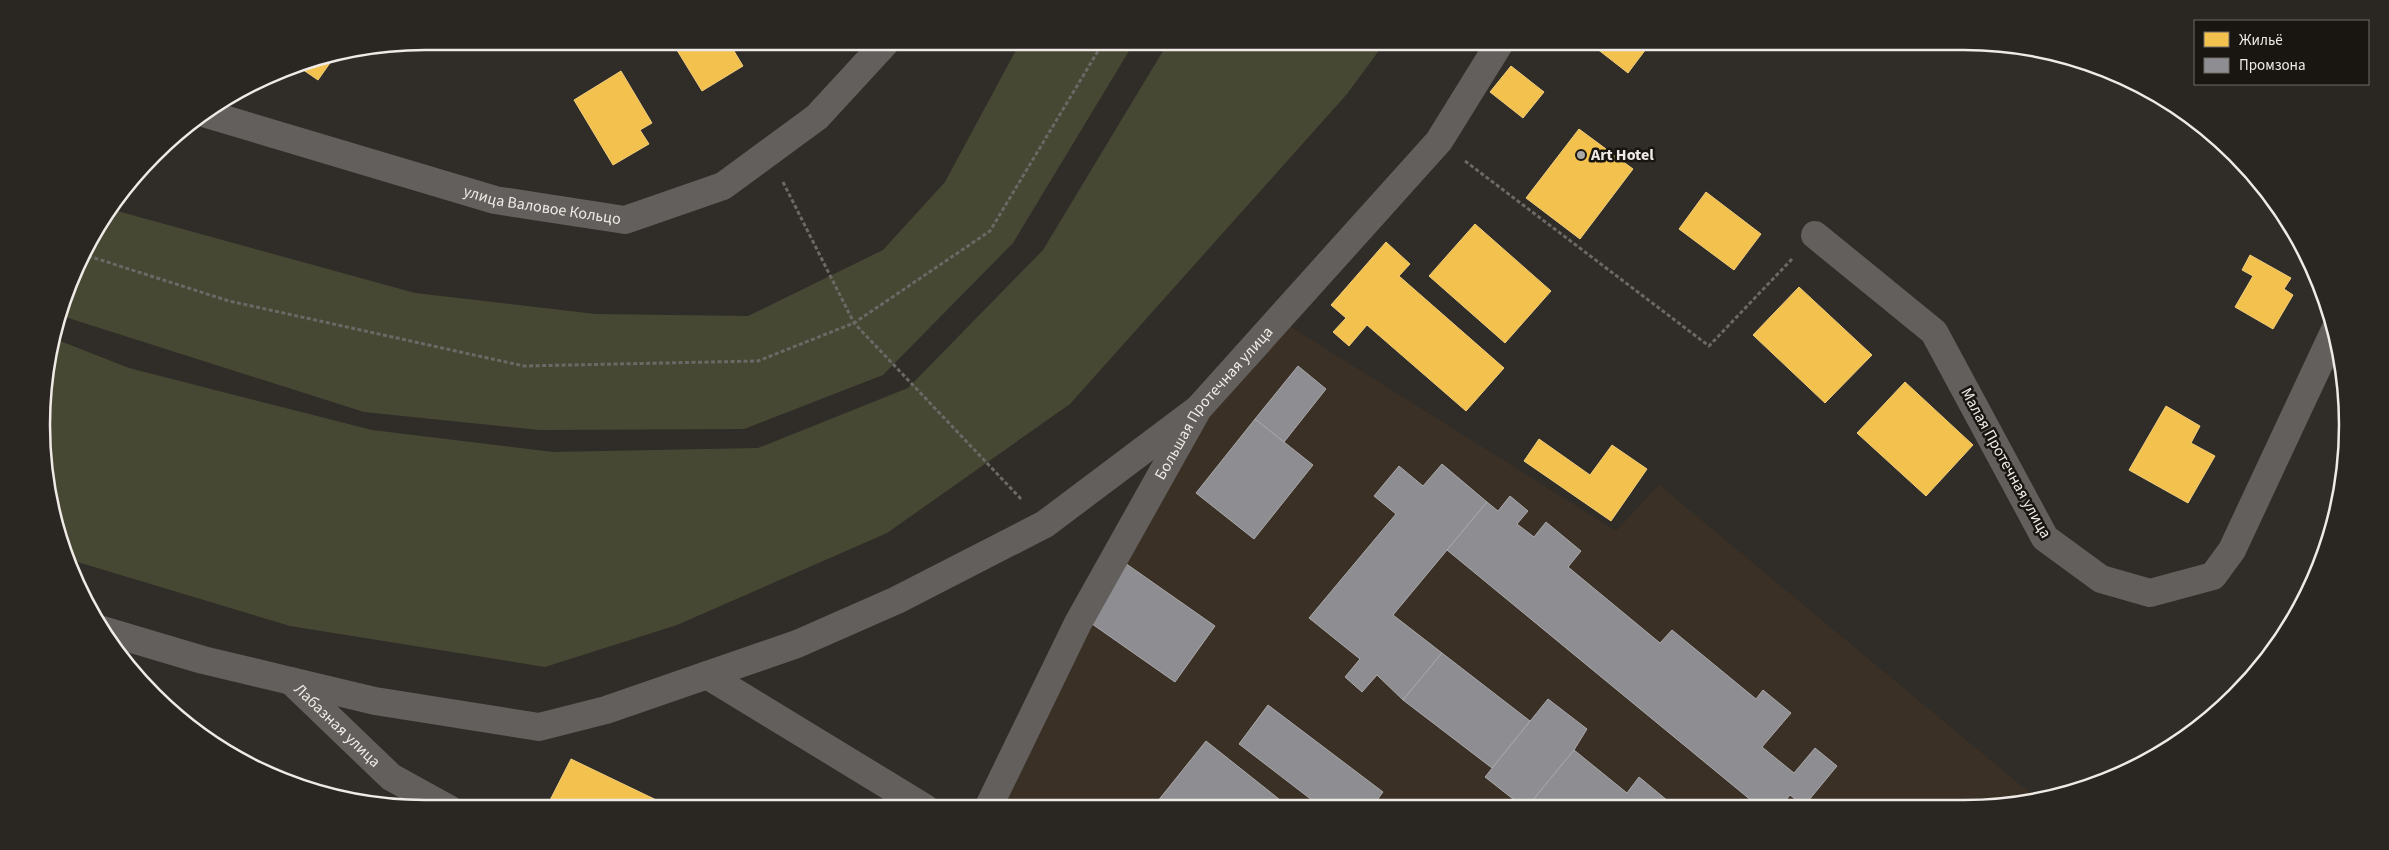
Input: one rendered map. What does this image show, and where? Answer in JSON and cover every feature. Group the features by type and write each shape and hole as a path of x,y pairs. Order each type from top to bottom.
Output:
{"street":[{"name":"улица Валовое Кольцо","path":"213,116 495,200 625,220 723,186 817,117 879,50"},
{"name":"Большая Протечная улица","path":"992,800 1078,623 1198,408 1439,141 1495,50"},
{"name":"Малая Протечная улица","path":"1815,235 1934,332 2045,538 2101,579 2150,593 2213,576 2232,550 2329,342"},
{"path":"291,681 375,701 539,727 606,710 797,644 897,600 1045,524 1198,408"},
{"name":"Лабазная улица","path":"113,633 203,660 291,681 391,777 433,800"},
{"path":"707,675 912,800"}],"path":[{"path":"90,257 229,301 524,366 758,361 854,323 990,231 1099,50"},
{"path":"1439,141 1709,346 1815,235"},
{"path":"768,153 854,323 1045,524"}],"shaded area":[{"path":"1283,322 1616,531 1659,485 2031,794 1964,800 993,800 1202,412"}],"green space":[{"path":"1016,50 1130,50 1013,243 883,375 744,429 540,430 364,412 66,317 89,259 100,237 117,211 415,293 595,314 748,316 883,250 945,182"},
{"path":"1164,50 1379,50 1347,94 1070,404 887,533 677,625 545,667 290,626 76,562 63,522 53,474 50,425 53,376 60,341 129,368 372,430 553,452 758,448 908,388 1043,250"}],"building: Жильё":[{"path":"677,50 733,50 743,66 702,91"},
{"path":"1599,50 1645,50 1628,73"},
{"path":"330,62 318,80 304,70"},
{"path":"1511,66 1544,92 1523,118 1490,92"},
{"path":"621,71 652,123 640,130 649,144 613,165 574,100"},
{"path":"1579,129 1633,169 1580,239 1526,198"},
{"path":"1706,192 1761,234 1734,270 1679,229"},
{"path":"1475,224 1551,291 1505,343 1429,276"},
{"path":"1386,242 1410,264 1399,276 1504,368 1466,411 1367,325 1349,346 1333,332 1346,318 1331,305"},
{"path":"2250,255 2291,278 2284,289 2293,295 2273,329 2235,307 2253,276 2242,270"},
{"path":"1799,287 1872,355 1825,403 1753,335"},
{"path":"1905,382 1973,445 1926,496 1857,433"},
{"path":"2166,406 2200,426 2191,443 2215,456 2188,503 2129,470"},
{"path":"1539,439 1590,475 1612,445 1647,469 1611,521 1524,461"},
{"path":"571,759 656,800 550,800"}],"building: Промзона":[{"path":"1298,366 1326,389 1284,442 1255,419"},
{"path":"1255,419 1313,465 1254,539 1196,493"},
{"path":"1442,464 1487,502 1393,615 1442,653 1403,700 1377,675 1362,692 1345,677 1360,659 1309,618 1396,514 1374,496 1399,466 1423,486"},
{"path":"1510,496 1528,511 1517,524 1534,537 1546,522 1581,551 1568,567 1660,643 1672,630 1756,699 1763,690 1791,713 1762,747 1794,773 1815,748 1837,766 1809,800 1796,800 1790,795 1786,800 1751,800 1447,550 1487,502 1498,511"},
{"path":"1125,563 1215,626 1175,682 1085,619"},
{"path":"1442,653 1530,721 1492,768 1403,700"},
{"path":"1548,699 1587,729 1574,750 1533,800 1514,800 1485,777"},
{"path":"1268,705 1383,792 1377,800 1312,800 1239,744"},
{"path":"1206,741 1280,800 1159,800"},
{"path":"1574,750 1627,793 1639,777 1667,800 1533,800"}],"place":[{"name":"Art Hotel","path":"1581,155"}]}
